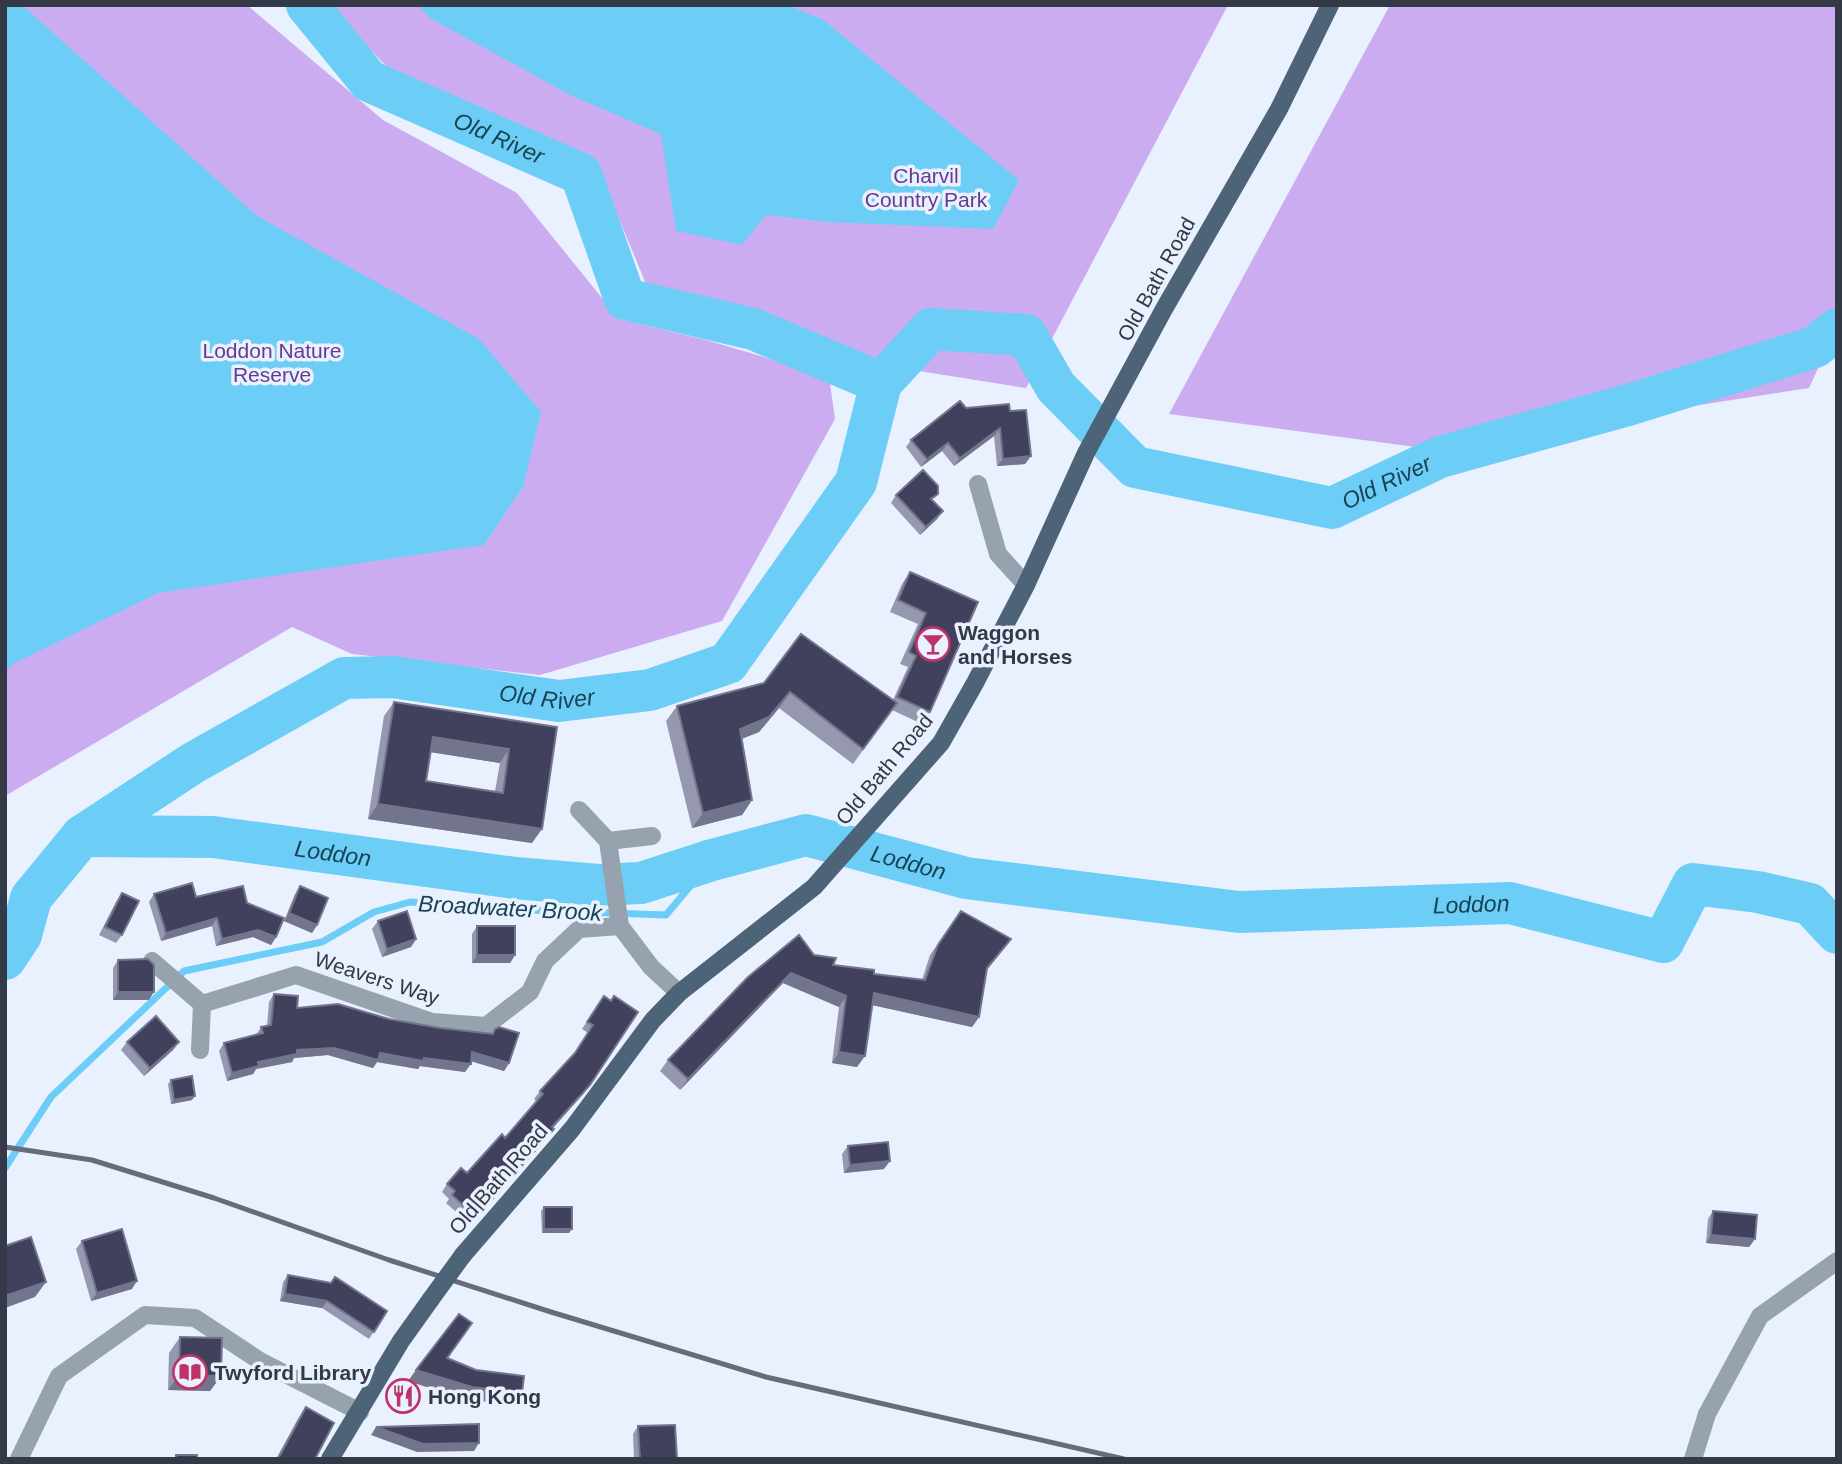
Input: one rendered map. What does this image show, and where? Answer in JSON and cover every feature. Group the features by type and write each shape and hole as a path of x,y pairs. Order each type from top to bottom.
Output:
{"main road":[{"name":"Old Bath Road","path":"330,1459 401,1341 463,1255 572,1129 653,1020 679,993 814,887 941,743 1026,585 1086,453 1164,309 1279,109 1331,5"}],"street":[{"path":"978,484 999,554 1026,585"},
{"path":"579,810 608,850 620,923 651,967 679,993"},
{"path":"608,850 652,835"},
{"name":"Weavers Way","path":"202,1004 296,975 432,1022 486,1026 530,992 545,961 579,929 620,923"},
{"path":"152,961 202,1004 200,1050"},
{"path":"1693,1459 1707,1414 1760,1316 1837,1261"},
{"path":"19,1459 58,1376 145,1315 195,1318 260,1360 360,1412"}],"green space":[{"name":"Loddon Nature Reserve","path":"5,5 247,5 383,120 517,193 619,319 706,340 829,376 835,419 722,621 540,675 352,654 292,627 5,796"},
{"name":"Charvil Country Park","path":"326,5 1228,5 1026,388 875,364 766,312 649,291 597,166 399,79"},
{"path":"1390,5 1837,5 1837,327 1809,388 1423,448 1169,414"}],"water":[{"path":"5,5 22,5 257,216 479,339 541,412 523,487 484,545 158,593 5,670"},
{"path":"418,5 786,5 822,19 1019,180 993,229 829,222 766,215 742,245 676,231 661,134 572,96 430,18"}],"building":[{"path":"960,401 966,408 1009,404 1010,411 1026,410 1031,456 1003,459 1000,428 960,458 948,443 927,459 911,440"},
{"path":"923,470 938,486 938,494 931,499 943,511 926,527 896,495"},
{"name":"Waggon and Horses","path":"910,572 978,602 930,712 897,697 916,656 909,652 926,613 898,600"},
{"path":"801,634 897,703 863,749 790,692 769,717 740,729 752,800 703,813 677,706 764,683"},
{"path":"394,702 557,727 542,829 378,804","holes":["433,737 509,749 503,793 426,781"]},
{"path":"192,883 196,897 243,886 247,903 284,918 276,937 258,930 222,939 217,918 166,933 154,894"},
{"path":"300,886 328,898 317,925 289,913"},
{"path":"122,893 139,901 122,935 105,927"},
{"path":"407,911 416,939 387,949 378,921"},
{"path":"961,911 1011,939 987,968 979,1017 874,993 865,1056 839,1052 846,996 791,973 688,1079 668,1060 748,977 799,935 814,955 836,958 833,965 874,970 874,974 925,980 938,945"},
{"path":"477,926 515,926 515,955 477,955"},
{"path":"148,959 154,965 154,992 118,992 118,960"},
{"path":"274,994 298,996 297,1008 338,1004 389,1019 440,1028 493,1034 499,1027 519,1033 509,1063 472,1052 471,1064 424,1058 423,1061 380,1053 378,1060 334,1048 297,1050 297,1054 258,1062 259,1066 232,1073 224,1043 263,1033 261,1027 271,1025"},
{"path":"604,996 611,1001 614,996 638,1012 590,1085 476,1217 452,1195 455,1191 447,1184 461,1168 467,1173 502,1134 505,1138 543,1094 540,1091 575,1053 593,1025 587,1022"},
{"path":"156,1016 179,1042 150,1068 127,1042"},
{"path":"192,1076 195,1096 174,1100 171,1080"},
{"path":"888,1142 890,1161 850,1165 848,1146"},
{"path":"544,1207 572,1207 572,1229 544,1229"},
{"path":"1713,1211 1757,1215 1755,1239 1711,1235"},
{"path":"122,1229 137,1281 97,1293 82,1241"},
{"path":"31,1237 46,1282 5,1296 5,1246"},
{"path":"288,1275 331,1283 335,1277 387,1311 374,1332 327,1301 285,1294"},
{"path":"459,1314 472,1323 447,1358 476,1370 524,1376 522,1393 472,1387 416,1370"},
{"path":"180,1337 222,1338 221,1376 179,1375"},
{"path":"306,1407 334,1423 315,1459 278,1459"},
{"path":"479,1424 479,1443 423,1444 376,1427"},
{"path":"675,1425 677,1459 640,1459 638,1426"},
{"path":"176,1455 197,1455 197,1459 176,1459"}],"waterway":[{"name":"Old River","path":"307,5 369,81 581,174 625,299 753,329 881,383"},
{"name":"Old River","path":"5,959 21,935 31,898 82,836 193,763 344,678 392,677 559,701 650,690 728,663 856,482 881,383 931,329 1026,335 1056,387 1135,467 1332,508 1440,457 1628,405 1815,347 1837,329"},
{"name":"Loddon","path":"82,836 213,837 515,878 598,885 641,883 712,860 806,835 966,878 1239,912 1510,903 1663,942 1693,884 1758,892 1810,904 1837,933"},
{"name":"Broadwater Brook","path":"5,1168 51,1097 184,971 322,942 374,912 410,902 666,915 712,860"}],"railway":[{"path":"5,1147 92,1160 214,1198 389,1260 766,1377 1124,1459"}],"place":[{"name":"Waggon and Horses","path":"933,644"},
{"name":"Twyford Library","path":"190,1372"},
{"name":"Hong Kong","path":"403,1396"}]}
